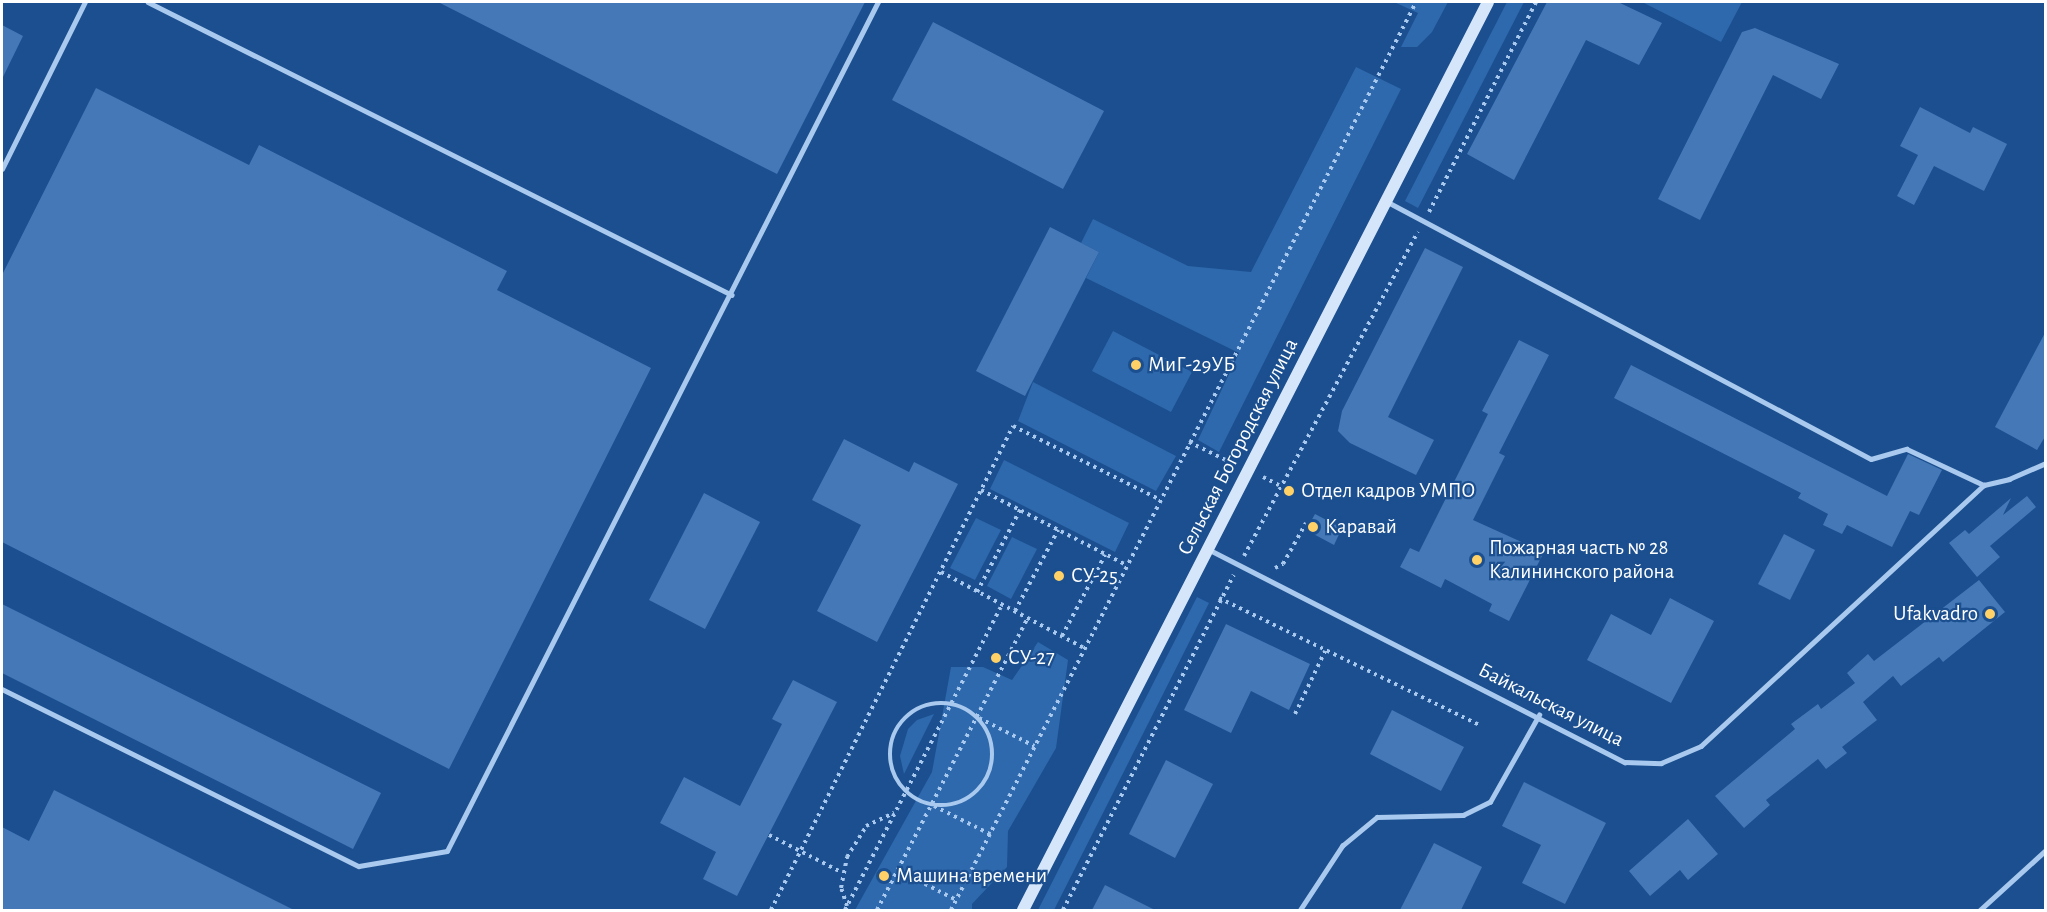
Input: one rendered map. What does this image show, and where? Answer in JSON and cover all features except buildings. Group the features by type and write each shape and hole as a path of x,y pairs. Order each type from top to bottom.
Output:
{"main road":[{"name":"Сельская Богородская улица","path":"1023,910 1488,2"}],"lane":[{"path":"2,169 85,2"},
{"path":"148,2 732,295"},
{"path":"2,689 359,866 447,851 732,295 879,2"},
{"path":"1386,201 1425,219 1871,459 1907,449 1984,485 2009,479 2046,463"},
{"name":"Байкальская улица","path":"1208,549 1539,715 1625,762 1660,763 1701,746 1984,485"},
{"path":"1300,910 1342,846 1377,817 1463,815 1490,802 1539,715"},
{"path":"1980,910 2046,850"}],"path":[{"path":"951,910 1416,2"},
{"path":"1063,910 1219,598 1241,565 1425,219 1536,2"},
{"path":"771,910 1013,426 1160,499"},
{"path":"981,490 1126,565"},
{"path":"977,592 1020,510"},
{"path":"1263,564 1272,569 1283,564 1305,523"},
{"path":"1015,611 1058,530"},
{"path":"1245,554 1254,559"},
{"path":"1062,636 1105,555"},
{"path":"941,572 1084,648"},
{"path":"1219,598 1482,726"},
{"path":"846,908 1002,604"},
{"path":"877,910 1028,618"},
{"path":"1295,714 1325,651"},
{"path":"990,834 906,791 891,763 896,730 919,708 950,704 1034,746"},
{"path":"932,804 960,802 978,789 990,771 991,743 977,717"},
{"path":"846,908 841,888 841,872 866,826 895,813"},
{"path":"769,835 841,872"},
{"path":"898,870 956,900"}],"shaded area":[{"path":"1394,2 1448,2 1432,32 1417,47 1401,47 1418,13"},
{"path":"1507,2 1524,2 1418,208 1405,201"},
{"path":"1642,2 1742,2 1721,42"},
{"path":"1356,67 1401,89 1219,452 1198,440 1239,353 1086,278 1099,252 1081,243 1093,219 1188,266 1251,272"},
{"path":"1113,331 1192,372 1171,412 1092,371"},
{"path":"1033,382 1176,456 1156,491 1018,421"},
{"path":"1004,460 1129,523 1115,552 990,489"},
{"path":"976,518 1001,530 975,580 950,568"},
{"path":"1012,537 1037,549 1011,599 987,586"},
{"path":"1197,597 1209,603 1054,910 1038,910"},
{"path":"1038,642 1068,660 1056,748 1008,831 1007,867 972,904 972,910 855,910 932,772 951,667 983,667 1012,680"},
{"path":"934,714 904,774 900,756 908,729 917,720"}],"place":[{"name":"МиГ-29УБ","path":"1136,365"},
{"name":"Отдел кадров УМПО","path":"1289,491"},
{"name":"Каравай","path":"1313,527"},
{"name":"Пожарная часть № 28 Калининского района","path":"1477,560"},
{"name":"СУ-25","path":"1059,576"},
{"name":"Ufakvadro","path":"1990,614"},
{"name":"СУ-27","path":"996,658"},
{"name":"Машина времени","path":"884,876"}]}
